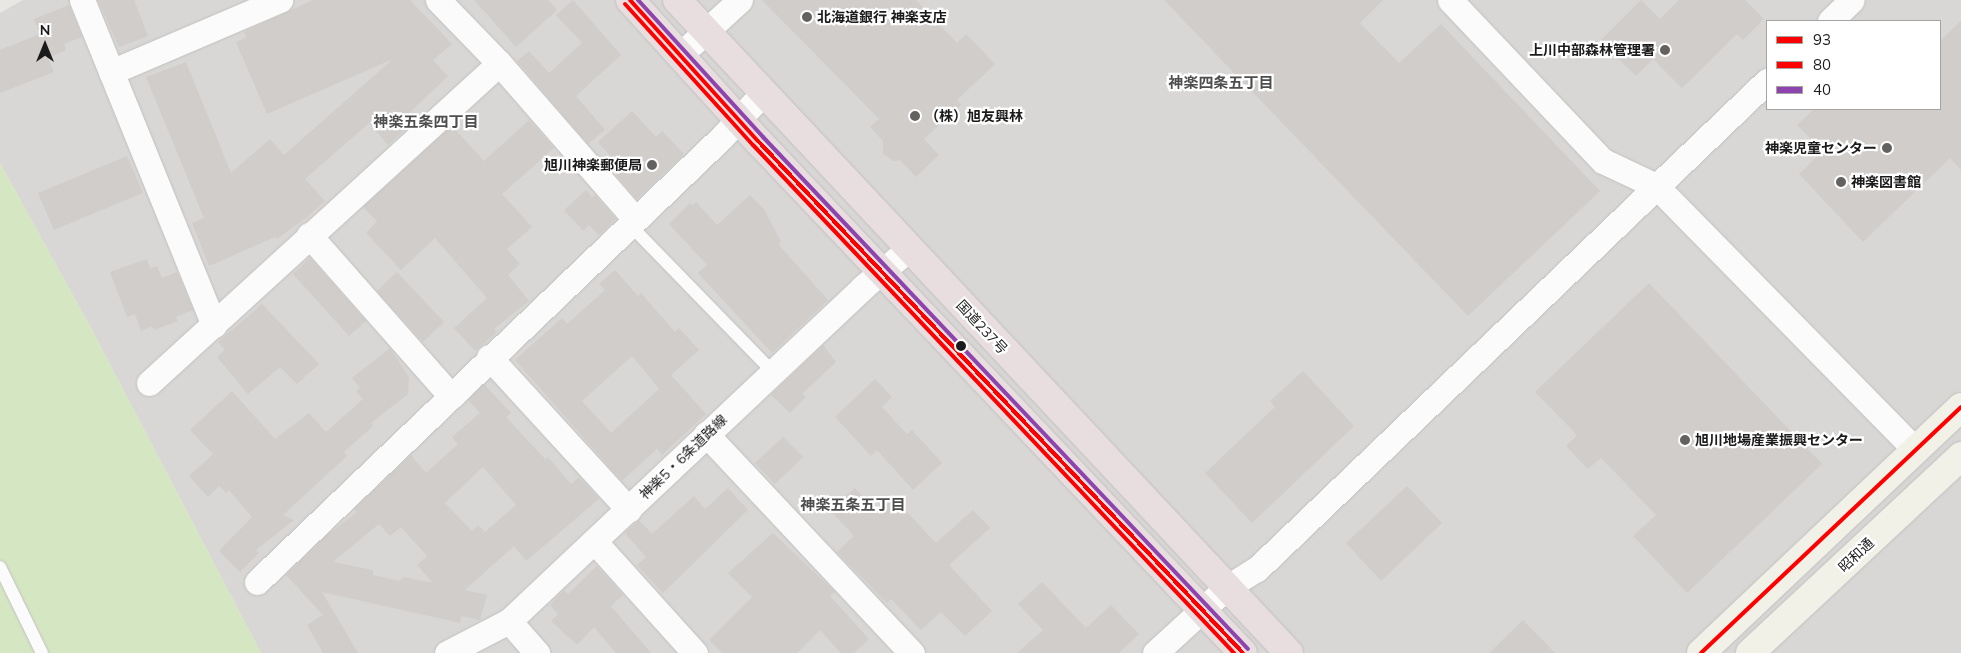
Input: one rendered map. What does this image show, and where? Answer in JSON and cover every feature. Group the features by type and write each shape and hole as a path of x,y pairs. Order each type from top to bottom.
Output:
{"highway":[{"path":"630,0 739,120 1243,653"},
{"name":"国道237号","path":"677,0 1226,588 1289,653"}],"street":[{"path":"82,0 214,324"},
{"path":"111,72 280,0"},
{"path":"438,0 499,63 633,222"},
{"path":"681,54 705,30 740,0"},
{"path":"1450,0 1603,162 1656,186 1915,450"},
{"path":"1831,20 1849,1"},
{"path":"149,382 499,63"},
{"path":"1155,653 1226,588 1257,569 1766,82"},
{"path":"257,582 451,396 489,357 739,120 763,93"},
{"path":"309,235 451,396"},
{"name":"神楽5・6条道路線","path":"447,653 509,621 882,270 910,248"},
{"path":"489,357 629,510"},
{"path":"1701,653 1961,406"},
{"path":"706,434 912,653"},
{"name":"昭和通","path":"1750,653 1961,456"},
{"path":"594,541 695,653"},
{"path":"509,621 537,653"}],"lane":[{"path":"633,222 774,373"},
{"path":"0,567 42,653"}],"shaded area":[{"path":"23,0 1961,0 1961,653 261,653 91,328 0,163 0,13"}],"green space":[{"path":"0,163 91,328 261,653 0,653"}],"building":[{"path":"98,0 134,0 148,36 119,47"},
{"path":"313,0 410,0 452,44 433,60 448,76 406,116 412,123 388,145 369,123 305,179 325,201 306,218 277,239 275,237 209,266 192,223 204,218 146,77 186,62 231,173 270,139 284,155 393,59 267,114 236,42 247,37 244,32"},
{"path":"474,0 548,0 557,10 516,47"},
{"path":"573,0 621,55 576,96 605,130 588,144 517,61 529,51 549,73 582,43 556,15"},
{"path":"762,0 916,0 957,43 966,34 995,64 957,100 961,105 924,139 939,155 916,177 900,160 894,161 883,154 883,141 870,127 879,119"},
{"path":"1164,0 1383,0 1360,23 1399,63 1441,24 1600,191 1468,316"},
{"name":"上川中部森林管理署","path":"1641,0 1660,19 1679,0 1745,0 1764,19 1743,40 1737,34 1682,88 1653,59 1636,76 1600,41"},
{"path":"69,5 82,37 64,44 66,50 48,58 54,72 0,93 0,50 40,34 34,19"},
{"path":"1961,21 1961,170 1950,158 1863,242 1799,174 1823,151 1797,125 1813,110 1941,110 1941,40"},
{"path":"632,111 656,137 662,131 684,154 637,199 616,175 622,169 598,142"},
{"path":"529,120 554,148 502,194 532,227 507,249 520,264 508,275 529,301 494,329 497,332 475,351 454,328 487,298 435,238 401,270 366,233 377,221 363,207 452,126 484,161"},
{"path":"127,156 143,193 54,230 38,193"},
{"path":"586,190 592,197 595,195 616,219 599,235 589,225 583,231 564,210"},
{"path":"750,195 764,209 781,242 778,244 828,300 772,353 698,273 707,265 669,224 690,203 692,206 696,202 717,225"},
{"path":"310,258 366,321 349,336 293,274"},
{"path":"147,259 150,269 157,266 162,278 177,272 193,310 176,317 178,321 154,330 152,326 141,331 135,314 127,317 110,272"},
{"path":"615,270 638,296 641,293 675,332 679,328 699,350 671,375 706,414 662,455 657,449 622,481 515,360 562,318 567,324 605,290 599,284","holes":["632,356 659,389 611,433 582,401"]},
{"path":"397,272 444,322 423,342 377,291"},
{"name":"旭川地場産業振興センター","path":"1649,283 1822,464 1687,593 1633,536 1656,515 1601,458 1588,469 1566,446 1577,435 1535,392"},
{"path":"262,304 319,364 297,384 280,367 248,394 217,357 225,350 218,342"},
{"path":"823,345 836,362 802,394 806,397 790,413 771,395"},
{"path":"390,348 409,377 408,394 371,423 373,426 344,452 347,456 283,515 294,520 256,550 259,553 240,572 219,551 252,517 229,490 226,493 219,486 208,497 189,476 213,454 190,430 232,391 275,439 309,413 326,432 363,399 356,391 360,388 352,378"},
{"path":"1303,371 1354,426 1252,523 1205,473 1275,407 1270,401"},
{"path":"875,379 892,397 882,407 907,434 912,430 942,463 913,490 877,450 871,456 835,417"},
{"path":"484,384 511,413 506,417 545,459 548,457 571,484 579,477 599,499 526,561 514,546 465,590 487,595 480,620 461,616 460,623 322,592 358,653 323,653 307,625 323,615 286,575 326,536 357,512 354,509 411,455 426,473 458,444 452,437 480,413 468,400","holes":["483,467 516,505 485,532 478,525 472,531 445,503","379,524 390,536 401,527 427,556 417,565 433,583 404,577 399,581 373,575 373,570 333,562"]},
{"path":"783,437 803,457 775,484 755,463"},
{"path":"1407,486 1442,523 1381,581 1346,543"},
{"path":"728,488 748,510 663,593 637,565 646,557 625,533 639,520 652,534 694,496 705,509"},
{"path":"855,488 878,512 894,498 936,543 973,510 990,528 949,565 992,611 965,636 941,612 921,630 891,599 887,603 837,552 854,536 830,510"},
{"path":"773,533 835,592 830,596 869,639 854,653 841,653 820,630 797,653 722,653 709,640 752,597 728,573"},
{"path":"597,566 623,595 611,606 651,653 616,653 594,627 577,645 551,621 558,614 550,605 564,590 568,594"},
{"path":"1042,582 1086,628 1111,605 1139,634 1119,653 1017,653 1043,630 1018,604"},
{"path":"1523,620 1555,653 1489,653"}],"transit line":[{"name":"93","path":"630,0 758,141 1243,653"},
{"name":"40","path":"638,0 763,137 1248,649"},
{"name":"80","path":"625,4 753,145 1234,653"},
{"name":"93","path":"1701,653 1961,407"}],"place":[{"name":"北海道銀行 神楽支店","path":"807,17"},
{"name":"上川中部森林管理署","path":"1665,50"},
{"name":"（株）旭友興林","path":"915,116"},
{"name":"神楽児童センター","path":"1887,148"},
{"name":"旭川神楽郵便局","path":"652,165"},
{"name":"神楽図書館","path":"1841,182"},
{"name":"旭川地場産業振興センター","path":"1685,440"}],"district":[{"name":"神楽四条五丁目","path":"1221,83"},
{"name":"神楽五条四丁目","path":"426,122"},
{"name":"神楽五条五丁目","path":"853,505"}]}
